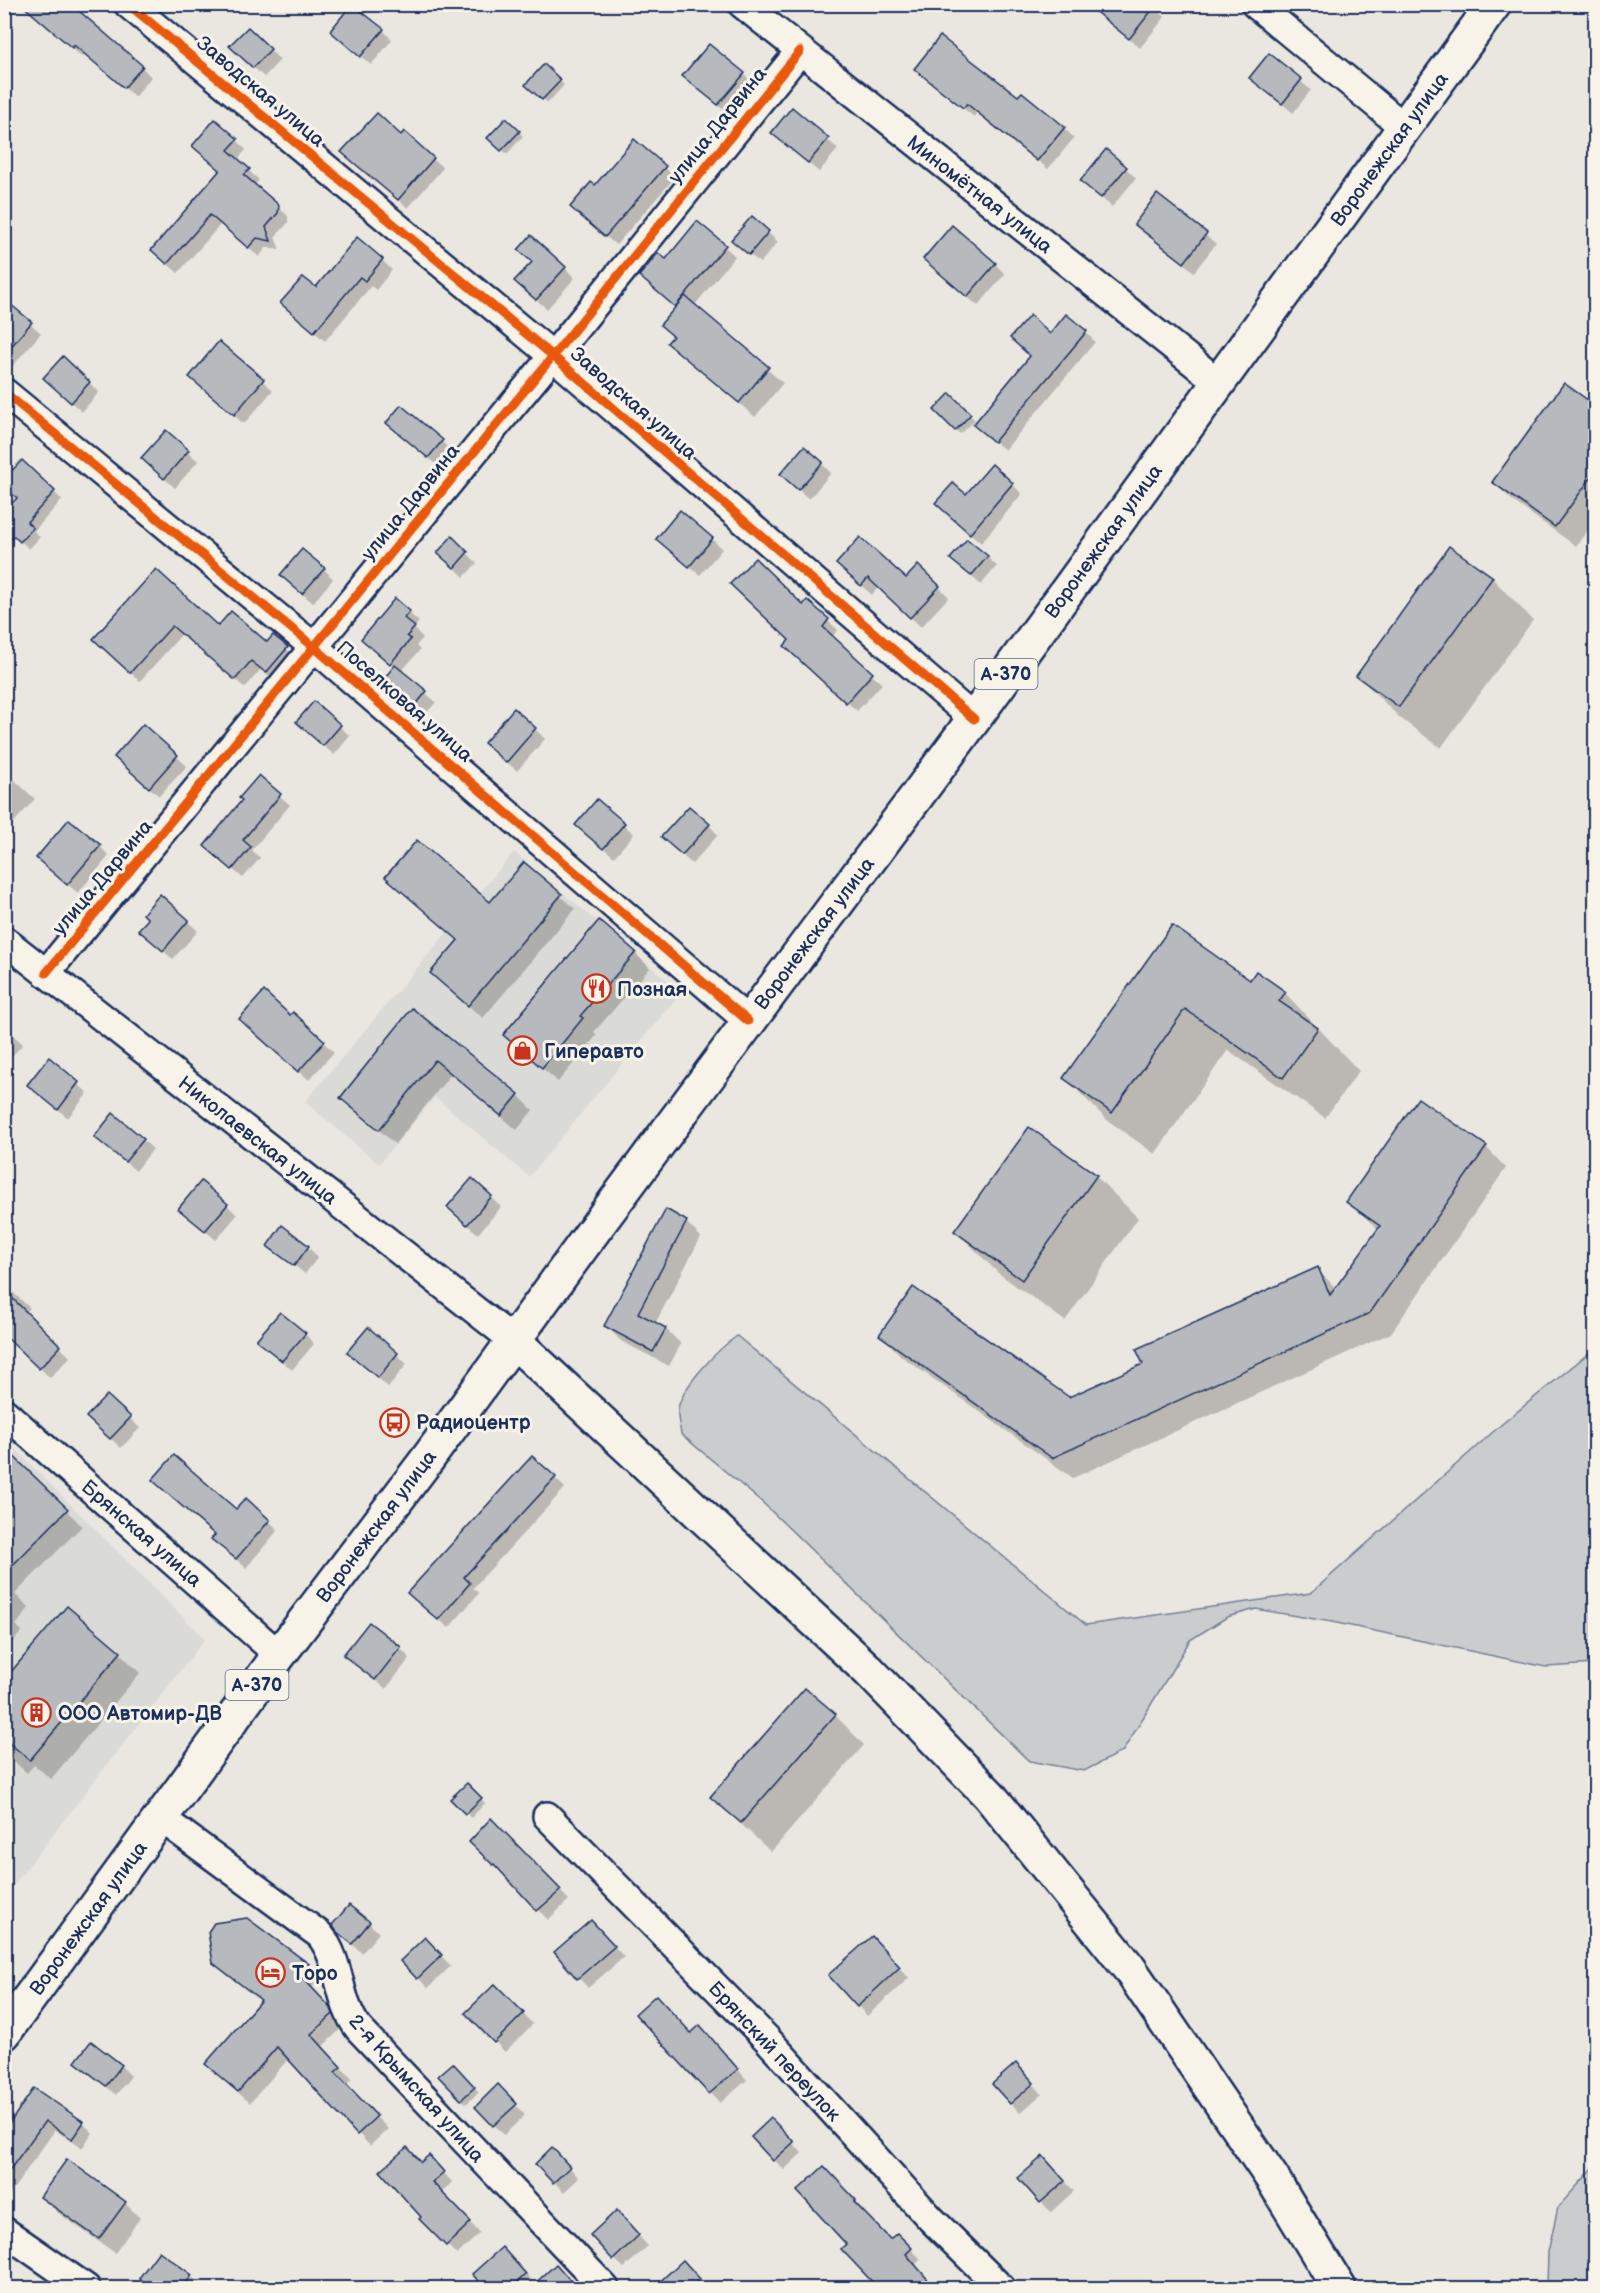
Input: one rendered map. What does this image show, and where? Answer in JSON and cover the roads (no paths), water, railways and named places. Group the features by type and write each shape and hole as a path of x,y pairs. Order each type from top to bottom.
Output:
{"main road":[{"name":"Воронежская улица","path":"4,2033 279,1655 429,1457 748,1021 974,719 1494,4"},
{"path":"513,1340 869,1671 989,1795 1129,1968 1272,2178 1339,2289"}],"street":[{"name":"Заводская улица","path":"128,4 553,356 974,719"},
{"name":"Миномётная улица","path":"742,4 1218,382"},
{"path":"1255,4 1405,128"},
{"name":"улица Дарвина","path":"46,973 553,356 800,51"},
{"name":"Поселковая улица","path":"4,392 314,647 748,1021"},
{"name":"Николаевская улица","path":"4,940 513,1340"},
{"name":"Брянская улица","path":"4,1412 279,1655"},
{"name":"Брянский переулок","path":"547,1816 767,2039 931,2218 1001,2289"},
{"name":"2-я Крымская улица","path":"161,1818 320,1935 328,1946 346,2009 358,2029 605,2289"},
{"path":"4,2231 86,2289"}],"place":[{"name":"Позная","path":"596,989"},
{"name":"Гиперавто","path":"523,1051"},
{"name":"Радиоцентр","path":"395,1422"},
{"name":"ООО Автомир-ДВ","path":"37,1713"},
{"name":"Торо","path":"271,1973"}]}
